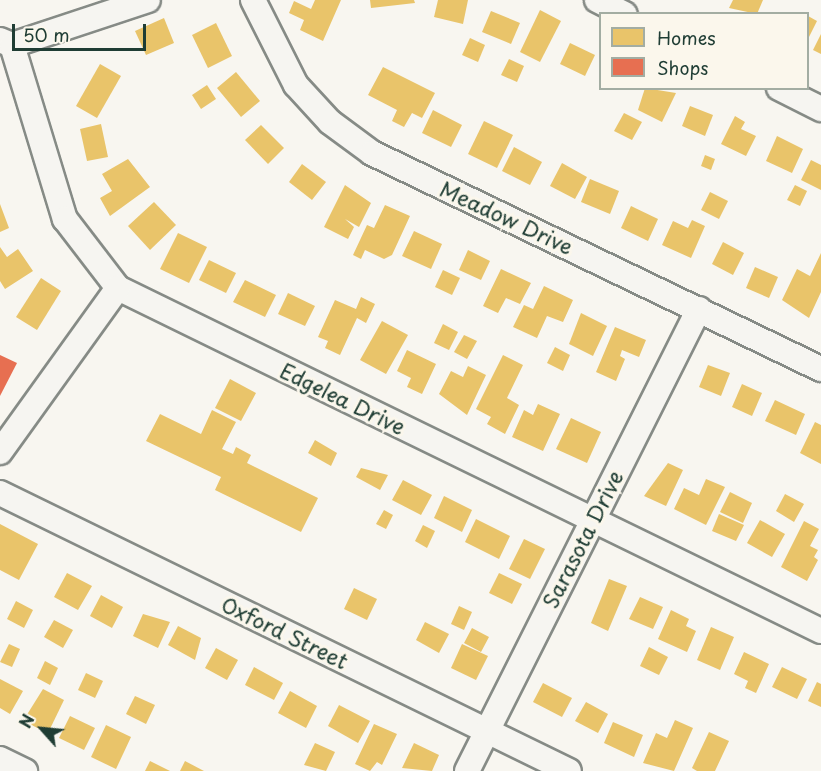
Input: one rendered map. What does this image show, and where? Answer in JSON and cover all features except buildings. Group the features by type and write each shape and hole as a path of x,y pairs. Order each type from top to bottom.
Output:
{"street":[{"path":"6,43 148,0"},
{"name":"Meadow Drive","path":"252,0 296,86 330,122 372,153 821,369"},
{"path":"597,0 621,12"},
{"name":"Edgelea Drive","path":"6,43 65,219 118,288 821,631"},
{"path":"783,90 821,109"},
{"path":"0,452 118,288"},
{"name":"Sarasota Drive","path":"467,771 699,309"},
{"name":"Oxford Street","path":"0,492 569,771"},
{"path":"0,759 24,771"}]}
